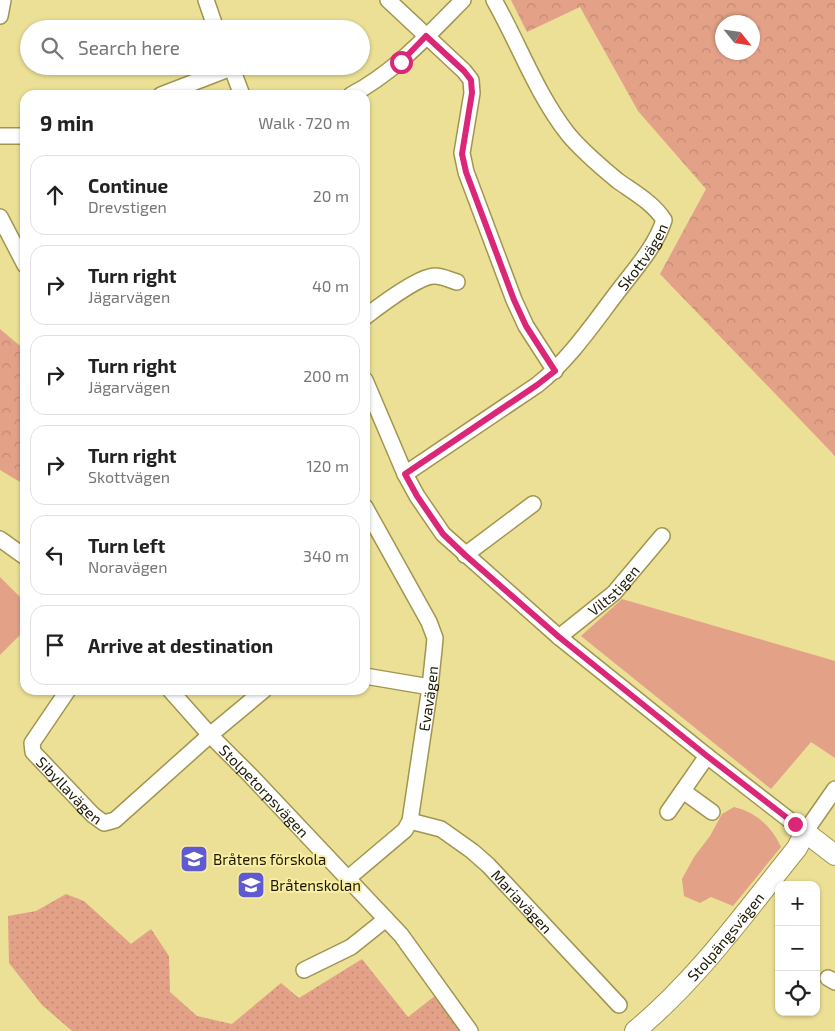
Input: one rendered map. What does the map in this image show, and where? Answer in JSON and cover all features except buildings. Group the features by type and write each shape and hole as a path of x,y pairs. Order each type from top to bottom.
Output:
{"main road":[{"path":"805,832 835,855"},
{"name":"Stolpängsvägen","path":"635,1031 672,997 706,960 797,848 805,832"}],"street":[{"path":"0,16 3,0"},
{"path":"206,0 213,20"},
{"path":"388,0 464,71 471,80 472,93 462,154 466,172 514,300 526,326 555,371"},
{"path":"359,90 401,62 463,0"},
{"name":"Skottvägen","path":"405,474 555,371 569,356 632,273 660,233 664,220 657,209 617,180 569,134 540,92 494,0"},
{"path":"174,90 211,75"},
{"path":"234,75 240,90"},
{"path":"0,136 20,136"},
{"path":"0,217 20,255"},
{"path":"370,313 404,288 434,275 457,282"},
{"path":"370,392 405,474 417,496 443,534 559,637 805,832 835,789"},
{"path":"465,555 533,504"},
{"name":"Evavägen","path":"370,517 435,638 430,687 410,821"},
{"name":"Viltstigen","path":"559,637 614,593 662,536"},
{"path":"0,539 20,553"},
{"path":"370,677 430,687"},
{"name":"Sibyllavägen","path":"65,695 32,743 33,752 93,815 104,823 115,820 210,735"},
{"name":"Stolpetorpsvägen","path":"174,695 401,936 470,1031"},
{"path":"210,735 258,695"},
{"path":"668,812 707,756"},
{"path":"683,791 712,812"},
{"path":"347,879 405,830 410,821"},
{"name":"Mariavägen","path":"410,821 441,829 488,865 619,1006"},
{"path":"304,970 342,953 386,919"}],"green space":[{"path":"511,0 835,0 835,456 660,274 706,189 638,111 580,7 527,32"},
{"path":"0,329 20,346 20,482 0,470"},
{"path":"0,577 20,597 20,635 0,655"},
{"path":"622,599 835,661 835,758 811,742 771,789 581,636"},
{"path":"734,807 742,809 762,821 773,833 781,847 733,906 711,897 700,903 684,896 682,879 694,857 710,836 722,814"},
{"path":"66,894 84,901 131,944 151,929 169,956 170,992 197,1016 232,1024 281,983 299,998 362,959 408,1017 436,995 462,1031 72,1031 42,1005 9,963 8,916 36,911"}],"place":[{"name":"Bråtens förskola","path":"194,859"},
{"name":"Bråtenskolan","path":"251,885"}],"route":[{"path":"401,62 426,36 464,71 471,80 472,93 462,154 466,172 514,300 526,326 555,371 405,474 429,516 443,534 465,555 559,637 795,824"}]}
